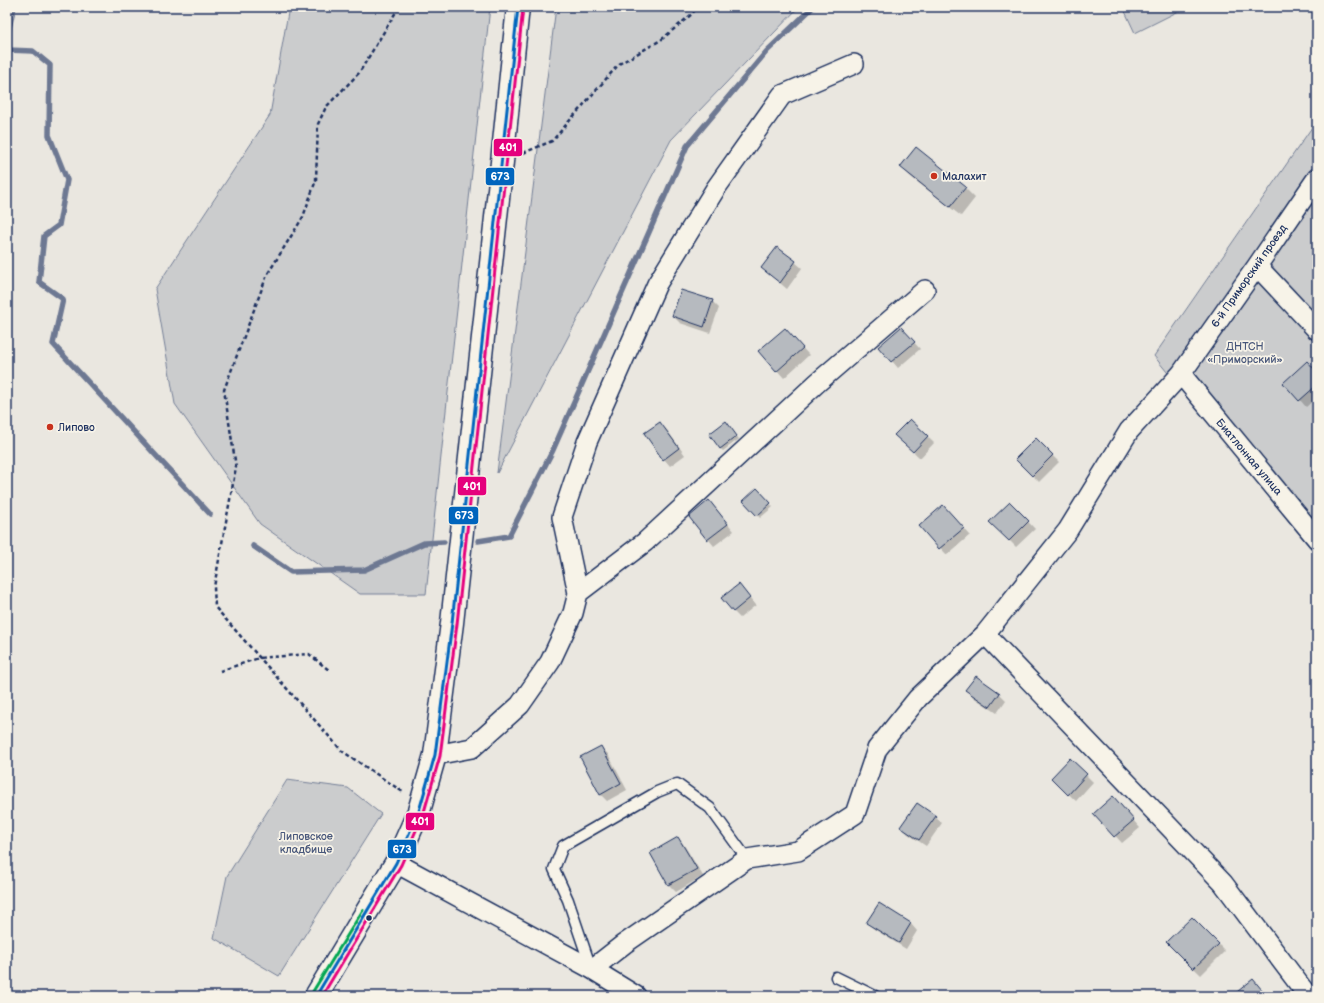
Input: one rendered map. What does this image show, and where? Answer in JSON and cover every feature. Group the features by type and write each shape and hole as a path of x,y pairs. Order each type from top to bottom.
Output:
{"main road":[{"path":"316,996 396,863 419,811 435,756 452,623 518,7"}],"street":[{"path":"435,756 472,748 520,705 550,662 573,613 578,593 562,517 587,442 657,284 716,188 782,95 854,64"},
{"name":"6-й Приморский проезд","path":"747,859 798,850 855,814 877,749 918,698 985,634 1068,530 1129,431 1181,374 1317,178"},
{"path":"1257,266 1317,330"},
{"path":"578,593 645,542 817,384 925,290"},
{"name":"Биатлонная улица","path":"1181,374 1317,539"},
{"path":"985,634 1223,883 1308,996"},
{"path":"592,969 624,944 747,859"},
{"path":"396,863 592,969 636,996"}],"lane":[{"path":"592,969 568,900 554,869 563,846 657,792 677,784 710,808 747,859"},
{"path":"836,977 875,996"}],"path":[{"path":"399,7 359,74 326,107 318,124 316,180 303,217 267,275 224,390 236,467 214,587 215,607 259,658 342,751 403,792 400,799"},
{"path":"502,162 552,142 619,64 661,40 692,14 696,7"},
{"path":"220,671 259,658 309,654 330,670"}],"green space":[{"path":"289,7 490,7 426,594 360,594 260,524 175,404 155,289 270,115"},
{"path":"556,7 799,7 671,140 497,473"},
{"path":"1123,7 1187,7 1135,33"},
{"name":"ДНТСН «Приморский»","path":"1317,120 1317,556 1154,356"},
{"name":"Липовское кладбище","path":"287,780 348,788 381,814 279,976 214,938 227,876"}],"shaded area":[{"path":"7,7 16,7 7,47"}],"building":[{"path":"916,147 966,187 950,207 900,167"},
{"path":"777,247 796,261 780,283 761,268"},
{"path":"681,290 713,300 704,327 672,316"},
{"path":"901,327 915,342 891,362 878,347"},
{"path":"785,328 803,348 776,372 758,351"},
{"path":"1307,361 1317,372 1317,385 1299,401 1283,383"},
{"path":"910,419 928,436 913,452 894,435"},
{"path":"726,421 737,436 720,449 709,434"},
{"path":"660,422 679,448 663,460 644,433"},
{"path":"1036,438 1053,455 1032,476 1015,459"},
{"path":"757,488 771,503 757,516 743,501"},
{"path":"709,500 728,524 707,540 689,517"},
{"path":"1010,502 1029,521 1009,541 989,522"},
{"path":"943,505 964,528 939,549 919,526"},
{"path":"739,584 750,598 733,612 721,598"},
{"path":"976,676 1000,693 990,707 965,690"},
{"path":"601,746 621,783 600,795 580,757"},
{"path":"1070,758 1087,774 1068,795 1051,778"},
{"path":"1113,796 1134,820 1114,837 1093,814"},
{"path":"917,803 936,816 919,840 900,827"},
{"path":"678,837 697,869 668,885 650,853"},
{"path":"879,903 911,923 899,943 866,923"},
{"path":"1192,917 1219,944 1193,969 1166,942"},
{"path":"1253,979 1267,996 1232,996"}],"waterway":[{"path":"478,541 509,536 553,450 687,146 767,51 813,7"},
{"path":"7,50 33,51 50,65 49,135 67,180 59,225 44,236 39,282 63,299 53,344 210,514"},
{"path":"253,546 291,572 364,570 424,543 444,542"}],"transit line":[{"name":"673","path":"316,996 396,863 419,811 435,755 452,623 518,7"},
{"name":"401","path":"322,996 401,865 424,812 440,756 457,624 523,8"},
{"path":"312,993 363,910"}],"place":[{"name":"Малахит","path":"934,176"},
{"name":"Липово","path":"50,427"}]}
